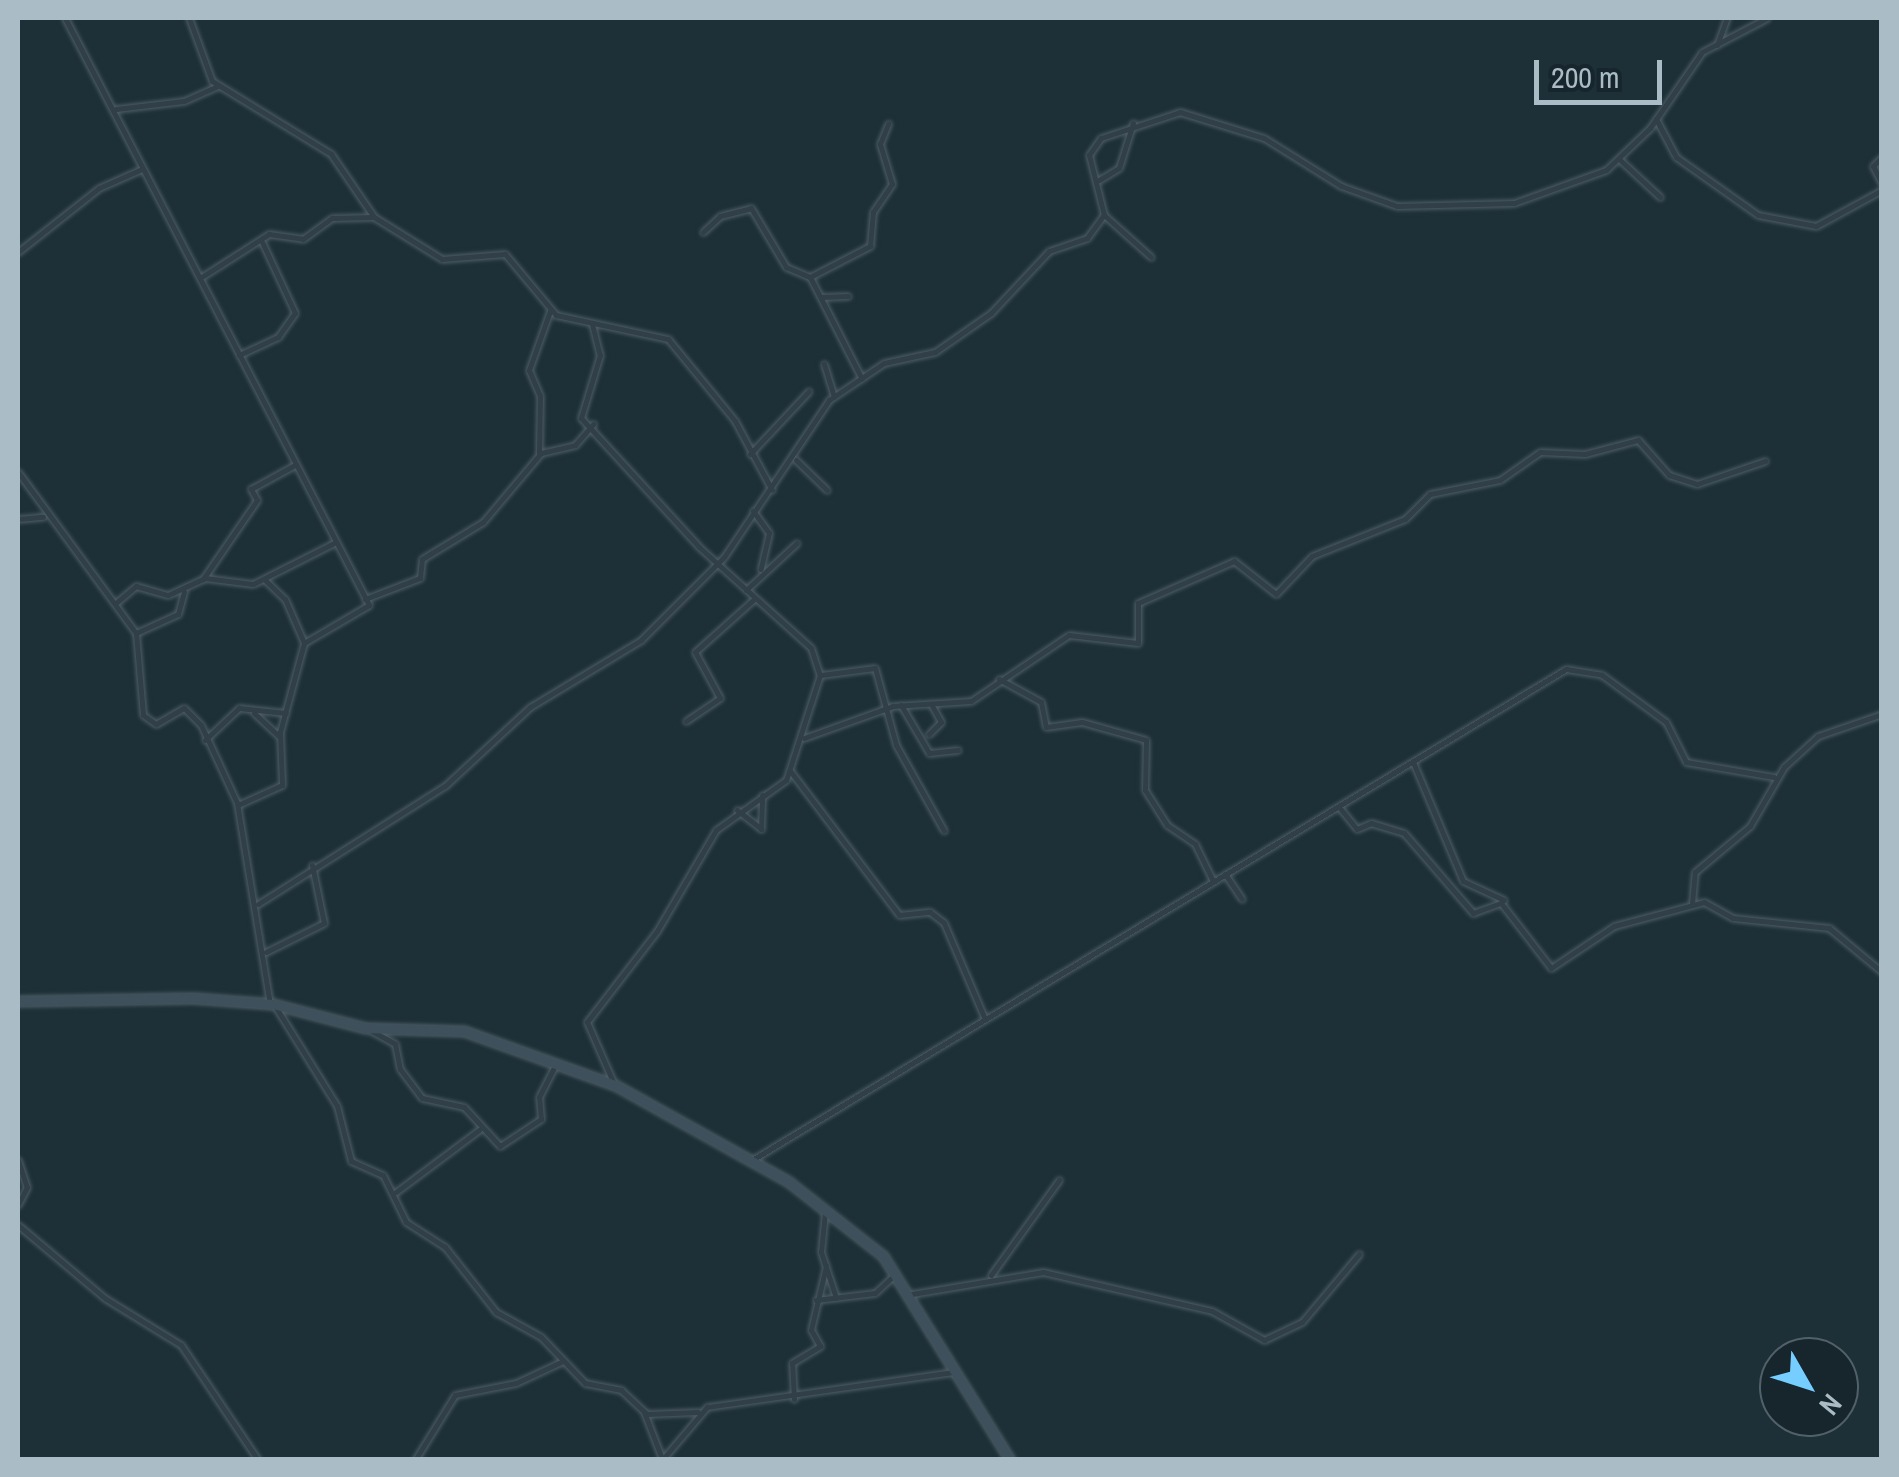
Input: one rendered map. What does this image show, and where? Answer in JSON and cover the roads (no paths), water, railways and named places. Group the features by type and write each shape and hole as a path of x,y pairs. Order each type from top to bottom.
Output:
{"street":[{"path":"65,18 117,112 142,168 365,600 366,611 304,643"},
{"path":"189,18 202,68 218,86 331,154 374,217 446,260 505,254 531,275 550,311 668,339 772,490"},
{"path":"1150,257 1104,215 1092,148 1133,123 1180,112 1215,120 1404,207 1537,198 1619,159 1716,45 1727,18"},
{"path":"1716,45 1766,18"},
{"path":"117,112 218,86"},
{"path":"1656,119 1676,157 1758,215 1816,226 1882,187 1873,166 1882,157"},
{"path":"1099,180 1119,168 1133,123"},
{"path":"810,278 870,246 873,212 892,184 880,144 888,124"},
{"path":"1619,159 1660,197"},
{"path":"18,252 99,188 142,168"},
{"path":"704,232 725,213 751,208 786,267 810,278 862,379"},
{"path":"258,904 312,864 439,790 535,704 627,652 718,565 752,511 796,460 834,398 862,379 935,352 991,313 1027,268 1087,238 1104,215"},
{"path":"200,278 269,234 303,239 332,218 374,217"},
{"path":"239,355 278,338 295,313 262,242"},
{"path":"821,297 848,296"},
{"path":"539,456 540,396 528,370 550,311"},
{"path":"592,324 600,357 580,416 593,424 718,565 812,648 820,676 791,772 736,810 588,1022 614,1085"},
{"path":"824,364 834,398"},
{"path":"750,454 810,391"},
{"path":"365,600 420,578 422,558 491,516 539,456 575,445 593,424"},
{"path":"804,738 890,707 971,701 1069,635 1138,643 1138,603 1234,561 1276,594 1312,556 1405,519 1430,494 1500,480 1540,452 1586,454 1638,440 1667,473 1697,484 1764,461"},
{"path":"796,460 828,490"},
{"path":"136,633 178,614 184,592 202,578 258,500 251,488 295,464"},
{"path":"18,472 46,517 116,602 136,633 143,714 152,724 186,709 238,805 258,904 272,1004 337,1106 351,1160 396,1192 406,1222 445,1247 487,1303 563,1360 584,1382 621,1390 644,1412 662,1458"},
{"path":"752,511 769,533 761,570"},
{"path":"18,519 46,517"},
{"path":"202,578 240,586 265,580 336,542"},
{"path":"746,590 761,570 797,543"},
{"path":"238,805 280,788 280,736 304,643 286,599 265,580"},
{"path":"116,602 136,586 184,592"},
{"path":"686,721 720,698 695,652 754,599"},
{"path":"820,676 872,666 890,707 896,745 944,831"},
{"path":"752,1160 1568,669 1602,675 1666,722 1686,762 1774,777"},
{"path":"1000,679 1041,702 1046,727 1082,722 1146,740 1145,790 1167,826 1195,844 1213,881"},
{"path":"929,734 941,722 931,704"},
{"path":"901,705 928,752 958,750"},
{"path":"206,740 234,710 286,713"},
{"path":"254,714 280,736"},
{"path":"1692,904 1695,872 1750,826 1774,777 1818,736 1882,714"},
{"path":"1413,762 1463,881 1504,900"},
{"path":"791,772 898,916 930,912 944,923 985,1019"},
{"path":"736,810 760,829 762,795"},
{"path":"1339,806 1357,829 1371,822 1404,833 1473,913 1501,903 1550,968 1614,926 1660,920 1692,904 1830,928 1882,972"},
{"path":"266,952 324,923 312,864"},
{"path":"1226,874 1242,899"},
{"path":"18,1001 272,1004 366,1028 464,1031 558,1060 614,1085 752,1160 825,1210 897,1273 917,1296 954,1372 1010,1460"},
{"path":"366,1028 395,1044 400,1070 422,1098 464,1108 479,1130 503,1147 525,1122 540,1120 541,1092 558,1060"},
{"path":"396,1192 479,1130"},
{"path":"18,1160 26,1164 27,1187 18,1205"},
{"path":"989,1276 1059,1180"},
{"path":"825,1210 826,1266 836,1298"},
{"path":"18,1225 106,1299 181,1345 258,1460"},
{"path":"917,1296 989,1276 1043,1272 1212,1311 1264,1340 1302,1322 1360,1254"},
{"path":"794,1400 792,1362 820,1346 816,1300 826,1266"},
{"path":"816,1300 874,1293 897,1273"},
{"path":"415,1460 455,1394 516,1383 563,1360"},
{"path":"644,1412 698,1412 794,1400 954,1372"},
{"path":"662,1458 698,1412"}]}
